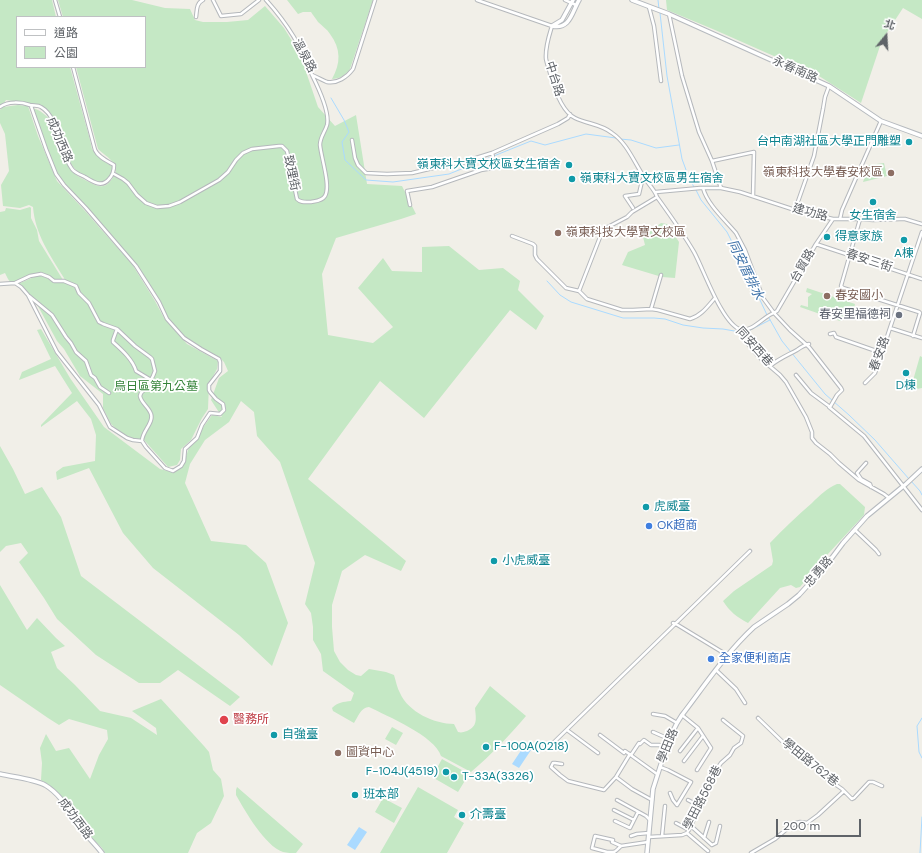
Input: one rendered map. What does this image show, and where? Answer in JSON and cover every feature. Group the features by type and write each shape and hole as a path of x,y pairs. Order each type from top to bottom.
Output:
{"street":[{"path":"55,0 60,16"},
{"path":"196,17 199,3 203,0"},
{"path":"213,0 221,16 226,17 241,14 259,0"},
{"name":"溫泉路","path":"266,0 278,13 294,38 312,75 329,82 343,79 351,71 355,64 375,0"},
{"path":"477,0 552,26 561,27 568,21 579,0"},
{"path":"565,0 572,1 576,5"},
{"path":"632,0 650,7 661,81"},
{"path":"552,26 562,20 572,1"},
{"name":"永春南路","path":"650,7 669,14 829,86 881,121 922,136"},
{"path":"669,14 682,76 699,132 712,161 721,188"},
{"name":"中台路","path":"552,26 547,45 546,59 556,93 570,114"},
{"path":"73,68 96,153 114,165 114,174"},
{"name":"致理街","path":"114,174 128,183 137,196 146,203 158,207 169,206 180,202 219,180 228,172 239,156 247,150 282,146 287,151 297,198 299,201 314,201 322,199 326,192 326,181 320,142 327,125 327,115 320,92 312,75"},
{"path":"795,210 814,156 824,103 829,86"},
{"name":"成功西路","path":"0,106 15,103 26,103 31,106 39,106 43,108 50,115 54,123 62,150 73,171 95,183 102,184 108,181 114,174"},
{"path":"0,284 15,283 30,276 41,274 54,280 70,283 76,286 79,293 89,303 99,322 117,329 134,346 152,359 155,371 151,380 140,396 140,399 152,416 152,420 143,434 142,441 164,468 172,471 181,466 184,460 185,449 197,438 208,414 210,412 220,414 224,410 223,404 216,399 209,390 209,385 220,370 219,359 184,338 167,318 159,302 136,266 56,174 31,106"},
{"path":"352,140 355,158 358,165 366,173 412,173 450,164 463,163 492,153 558,124 568,118 570,114 575,118 600,126 614,134 621,141 644,178 656,192"},
{"path":"840,219 842,210 881,121"},
{"path":"712,161 754,152 754,196"},
{"path":"410,205 408,191 432,187 481,170 493,168 495,164 492,153"},
{"path":"633,208 626,196 638,194 644,178"},
{"path":"702,188 709,200 740,239 761,294 774,313 790,330 807,344 841,388 842,390 830,406"},
{"name":"建功路","path":"656,192 721,188 754,196 795,210 833,219 904,219 922,224"},
{"name":"同安西巷","path":"656,192 694,252 720,308 736,328 741,330 743,338 759,357 780,375 792,392 808,422 814,441 859,480 889,498"},
{"path":"579,291 602,232 606,228 627,217 632,212 658,197"},
{"name":"台貿路","path":"774,313 777,311 816,244 833,219"},
{"path":"860,219 841,286 843,288 919,312 920,313 913,336"},
{"name":"春安路","path":"865,383 875,373 922,232"},
{"path":"512,236 533,244 535,246 536,259 566,288 579,291 588,299 622,310 651,309 690,319 701,313 715,298"},
{"name":"春安三街","path":"816,244 922,279"},
{"path":"651,309 660,275"},
{"path":"15,283 52,315 76,352 86,361 91,375 95,378 100,387 109,393"},
{"path":"29,296 57,352 99,405 110,427 127,438 142,441"},
{"path":"741,330 748,330 770,314 774,313"},
{"path":"890,328 922,338"},
{"path":"117,329 113,340 114,342 132,361 135,365 136,371 151,380"},
{"path":"830,334 834,333 836,337 843,340 882,353"},
{"path":"770,366 776,361 807,344"},
{"path":"796,375 811,392 830,406 829,407 864,436 905,485 922,510"},
{"path":"866,464 857,473 861,479 870,484 871,487"},
{"name":"忠勇路","path":"728,655 754,627 799,595 867,516 922,469"},
{"path":"855,530 879,554"},
{"path":"548,748 750,551"},
{"path":"675,623 728,655"},
{"name":"學田路","path":"648,853 653,789 669,739 677,723 728,655"},
{"path":"716,670 736,689 745,703"},
{"path":"653,714 665,716 677,723"},
{"path":"682,716 698,728 711,748 697,770"},
{"name":"學田路762巷","path":"758,718 788,747 814,764 820,769 826,778 852,799 869,782 882,786"},
{"name":"學田路568巷","path":"631,836 636,834 662,836 682,835 688,832 713,779 712,776 721,763 741,742 743,736 723,720"},
{"path":"680,751 698,728"},
{"path":"567,730 598,753"},
{"path":"653,732 669,739"},
{"path":"600,735 624,753 625,751 630,754 657,774"},
{"path":"684,761 703,736"},
{"path":"562,764 555,763 551,767 566,780 605,790 616,777 630,754 639,743 640,744 644,740 651,745 666,747"},
{"path":"659,767 668,770 690,782 677,805 670,793"},
{"name":"成功西路","path":"0,774 45,785 68,807 84,832 102,853"},
{"path":"616,777 632,789 652,800"},
{"path":"751,853 775,839 796,823 808,823 844,791"},
{"path":"617,800 650,820"},
{"path":"688,800 701,807"},
{"path":"662,836 665,806"},
{"path":"614,810 634,820"},
{"path":"615,821 630,828 638,812"},
{"path":"704,838 709,822"},
{"path":"676,823 708,851"},
{"path":"691,826 712,845 716,843 720,826"},
{"path":"621,846 614,853 606,853 592,848 595,836 613,840 612,842 621,846 648,842"}],"green space":[{"path":"0,0 52,0 56,16 16,16 16,68 70,68 92,149 101,159 113,167 111,174 102,183 93,181 79,173 73,167 65,153 54,120 46,110 33,104 6,100 3,105 0,106"},
{"path":"58,0 132,0 165,8 190,9 195,20 203,22 248,20 265,6 284,28 300,54 318,107 335,126 356,115 367,184 402,186 416,214 336,238 322,274 328,335 373,343 393,327 358,288 383,258 392,271 422,272 422,247 449,246 479,270 503,268 520,281 518,290 544,316 536,330 510,310 424,418 380,381 308,479 406,561 401,571 365,555 342,571 332,605 334,651 340,662 356,675 361,676 369,669 394,675 399,691 409,706 423,716 439,722 454,724 458,732 467,731 473,727 476,722 475,708 490,686 526,716 500,745 471,772 441,756 430,741 410,727 369,707 362,710 354,723 333,711 332,708 336,705 351,701 354,693 323,671 321,654 313,640 311,613 305,604 315,563 280,462 257,436 254,412 241,401 229,422 205,440 190,464 185,483 211,541 246,545 266,563 288,623 272,666 239,635 153,568 123,533 89,468 57,480 56,472 63,467 95,461 96,435 91,419 77,401 41,427 41,425 72,393 55,366 19,380 22,372 51,359 37,330 41,329 70,378 104,427 160,469 172,472 184,463 189,447 212,415 222,417 211,400 219,378 228,371 224,362 219,357 189,342 166,316 134,263 90,211 58,179 32,108 46,115 50,120 63,156 68,166 77,176 99,186 106,185 111,181 116,173 115,168 110,159 98,149 76,68 146,68 146,16 63,16"},
{"path":"287,0 373,0 350,69 344,75 332,79 337,67 338,51 329,32 318,22 311,12 303,12 298,14"},
{"path":"666,0 922,0 922,19 903,8 882,40 861,103 819,76 667,10"},
{"name":"烏日區第九公墓","path":"18,105 28,106 38,136 57,181 132,264 164,318 187,344 218,361 217,369 209,384 208,409 191,440 181,449 180,460 177,465 168,467 144,440 132,438 122,434 111,424 103,408 103,394 80,376 64,349 57,341 39,308 29,294 18,284 36,276 47,278 53,282 65,283 64,278 40,235 34,217 33,207 29,205 20,208 3,206 1,185 9,171 5,134 0,123 0,110 3,107"},
{"path":"884,163 887,176 863,182 869,165"},
{"path":"30,207 31,218 37,230 39,241 63,281 57,281 40,273 11,283 5,273 0,275 0,212 5,211 6,208 20,210"},
{"path":"661,223 667,224 679,242 675,278 662,277 622,265 628,252 645,245 643,237"},
{"path":"807,288 855,304 854,308 847,306 848,310 846,315 840,321 800,307 801,305 808,307 808,297 812,294 806,292"},
{"path":"920,356 922,357 922,388 917,389 912,384"},
{"path":"0,446 25,494 42,487 61,517 81,576 240,697 230,706 178,670 160,683 139,683 96,655 57,619 19,562 28,553 21,543 6,546 0,552"},
{"path":"837,484 840,484 865,507 864,515 800,587 796,588 791,585 780,588 748,623 737,616 723,601 734,591 772,565 773,561 770,543 820,495"},
{"path":"0,585 27,630 37,618 65,646 51,652 57,668 100,711 131,718 157,735 156,728 132,711 161,699 209,752 213,770 221,779 224,796 211,823 197,833 188,853 105,853 83,829 57,792 41,780 42,763 40,748 46,734 56,751 69,748 90,779 99,755 108,739 107,730 69,719 59,725 0,685"},
{"path":"392,727 403,733 396,745 385,739"},
{"path":"442,759 469,774 458,792 432,777"},
{"path":"237,787 303,844 296,853 283,852 269,843 256,827 236,795"},
{"path":"418,787 458,810 454,817 464,823 447,853 380,853"},
{"path":"383,798 402,808 394,823 375,812"}],"water":[{"path":"524,746 531,750 519,768 512,764"},
{"path":"359,827 367,832 355,850 347,845"}],"waterway":[{"name":"同安厝排水","path":"658,0 659,9"},
{"name":"同安厝排水","path":"660,13 667,76 682,159 694,187"},
{"path":"331,98 349,132 342,142 345,160 366,180 393,182 449,174 531,141 545,145 586,134 616,138"},
{"path":"620,139 631,140 656,148 679,145"},
{"name":"同安厝排水","path":"696,190 701,200 727,232 767,315"},
{"path":"547,281 560,295 571,302 623,318 665,319 683,325 740,332"},
{"name":"同安厝排水","path":"769,318 782,341 825,394 875,440 909,479"},
{"path":"743,333 770,320"},
{"name":"同安厝排水","path":"911,481 922,495"},
{"name":"同安厝排水","path":"922,718 917,726 919,752 922,758"},
{"name":"同安厝排水","path":"920,853 922,817"}],"place":[{"name":"台中南湖社區大學正門雕塑","path":"909,142"},
{"name":"嶺東科大寶文校區女生宿舍","path":"569,165"},
{"name":"嶺東科技大學春安校區","path":"891,173"},
{"name":"嶺東科大寶文校區男生宿舍","path":"572,179"},
{"name":"女生宿舍","path":"873,202"},
{"name":"嶺東科技大學寶文校區","path":"558,233"},
{"name":"得意家族","path":"827,237"},
{"name":"A棟","path":"904,240"},
{"name":"春安國小","path":"827,296"},
{"name":"春安里福德祠","path":"899,315"},
{"name":"D棟","path":"906,373"},
{"name":"虎威臺","path":"646,507"},
{"name":"OK超商","path":"649,526"},
{"name":"小虎威臺","path":"494,561"},
{"name":"全家便利商店","path":"711,659"},
{"name":"醫務所","path":"224,720"},
{"name":"自強臺","path":"274,735"},
{"name":"F-100A(0218)","path":"486,747"},
{"name":"圖資中心","path":"338,753"},
{"name":"F-104J(4519)","path":"446,772"},
{"name":"T-33A(3326)","path":"454,777"},
{"name":"班本部","path":"355,795"},
{"name":"介壽臺","path":"462,815"}]}
